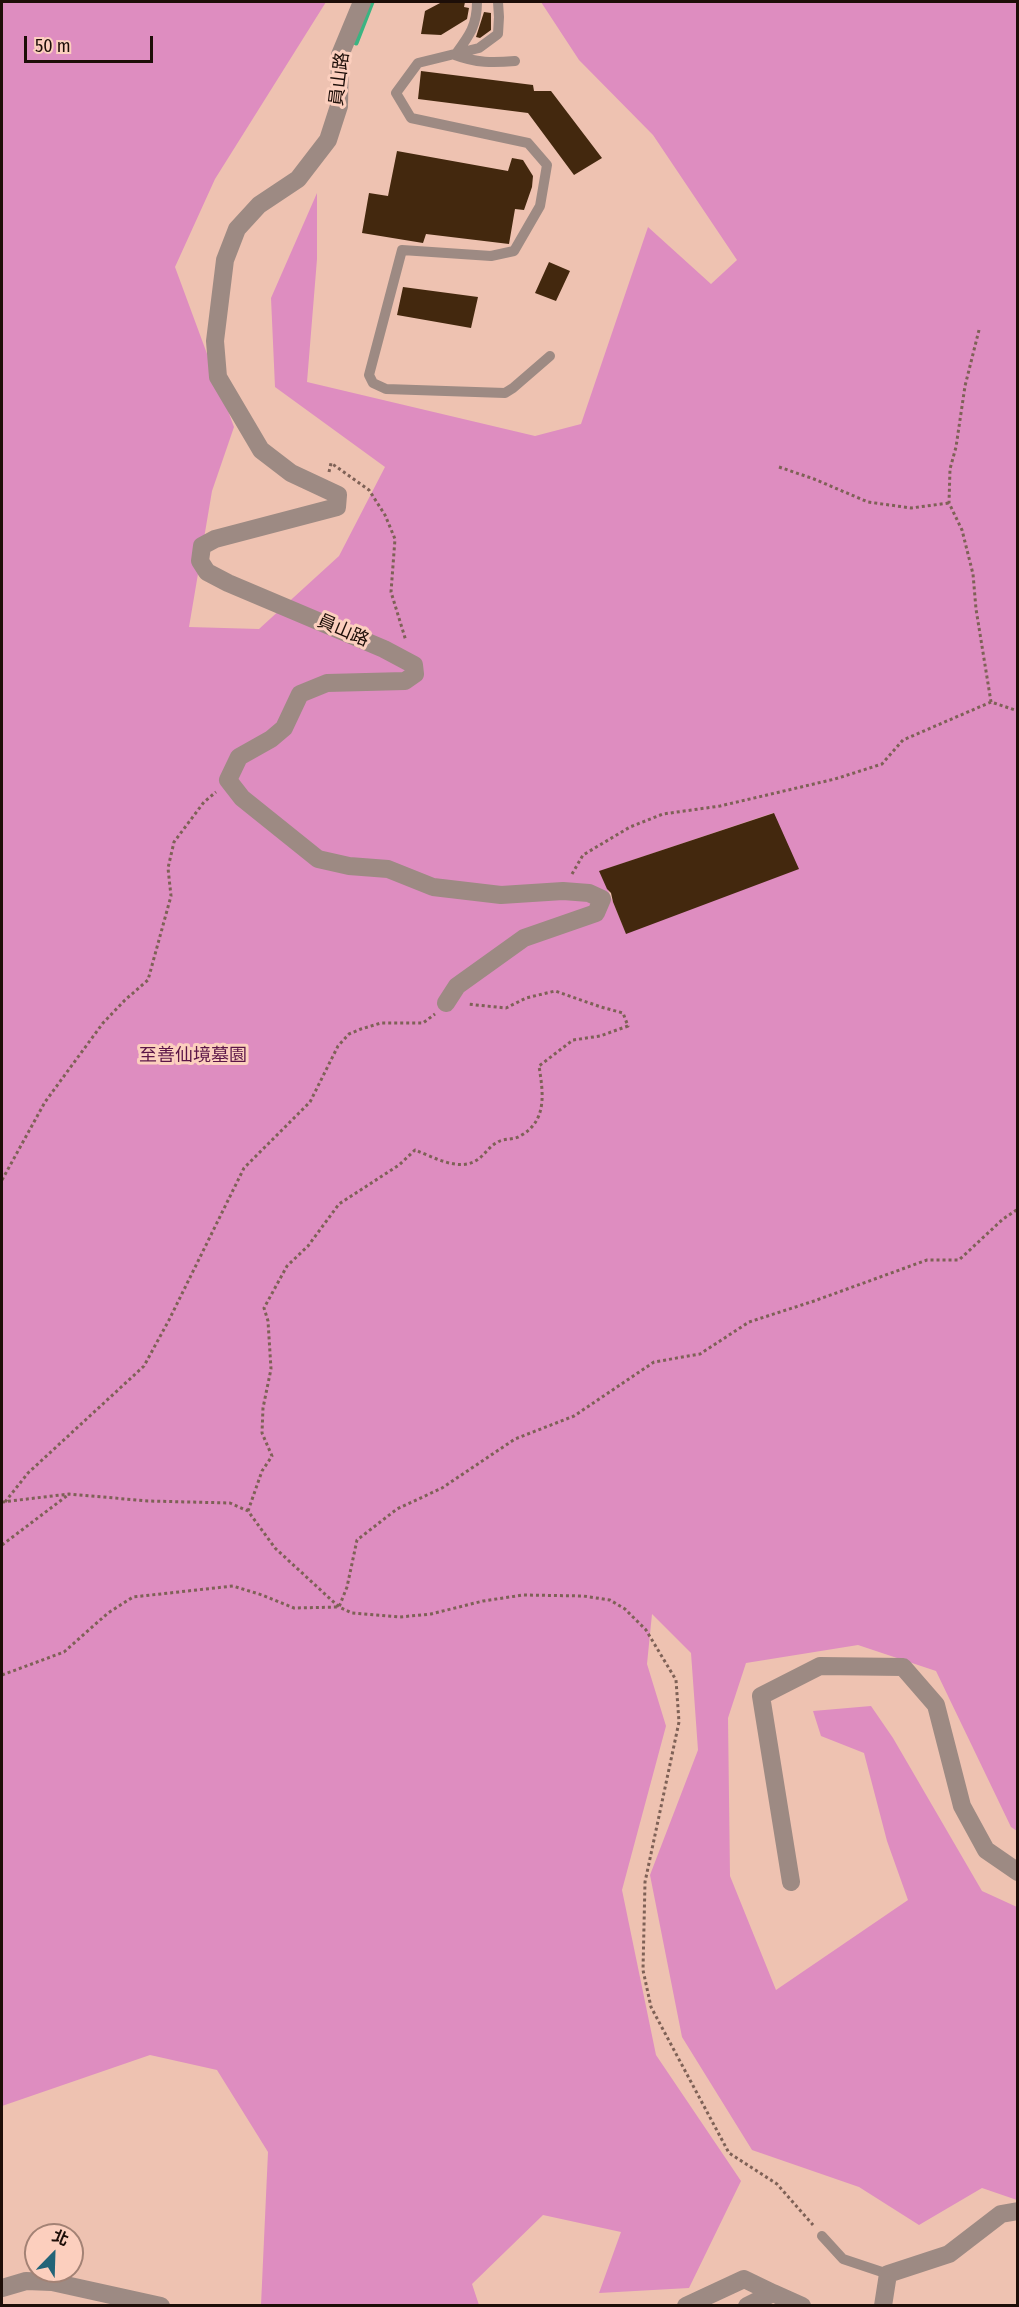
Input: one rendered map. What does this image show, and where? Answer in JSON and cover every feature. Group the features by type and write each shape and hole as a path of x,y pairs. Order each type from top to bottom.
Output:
{"street":[{"name":"員山路","path":"362,2 340,56 339,106 328,140 298,179 259,205 237,229 225,260 214,341 218,377 261,450 291,472 338,495 337,507 215,539 202,546 200,561 207,572 228,583 384,649 414,665"},
{"path":"414,665 415,674 405,681 327,683 300,694 284,728 271,739 238,757 228,780 242,798 318,859 349,866 388,869 433,886 501,895 562,891 589,893 602,899 596,913 524,938 457,986 446,1003"},
{"path":"791,1882 761,1696 820,1666 903,1667 936,1705 962,1806 986,1850 1017,1872"},
{"path":"883,2306 888,2274 949,2254 1001,2214 1017,2211"},
{"path":"686,2306 744,2279 802,2306"},
{"path":"2,2288 26,2280 52,2282 161,2306"},
{"path":"747,2306 773,2293"}],"lane":[{"path":"455,55 471,33 477,16 477,2"},
{"path":"498,2 498,34 479,48 418,63 396,93 411,118 528,143 547,165 540,206 514,251 490,256 402,250 369,375 373,383 386,389 505,393 550,356"},
{"path":"455,55 469,60 491,63 515,61"},
{"path":"822,2236 843,2259 888,2274"}],"path":[{"path":"979,330 965,386 956,447 950,469 949,503 962,530 973,574 976,609 991,702"},
{"path":"324,488 331,463 369,490 385,515 395,539 391,592 414,665"},
{"path":"779,467 868,502 911,508 949,503"},
{"path":"562,891 583,855 630,827 663,814 720,806 835,779 882,764 903,740 991,702 1017,711"},
{"path":"2,1180 45,1102 104,1023 148,980 171,896 168,868 174,842 204,802 228,780"},
{"path":"3,1502 28,1473 144,1366 170,1320 244,1168 310,1102 338,1046 350,1034 381,1023 423,1023 446,1003 506,1008 526,998 555,992 623,1013 628,1026 600,1036 573,1040 539,1066 542,1111 536,1122 519,1137 501,1140 489,1146 478,1160 461,1165 416,1150 399,1165 339,1204 308,1246 286,1266 264,1308 268,1321 270,1369 263,1408 262,1433 272,1456 262,1471 248,1511"},
{"path":"339,1607 347,1587 357,1540 397,1509 442,1488 516,1438 574,1416 654,1362 700,1354 749,1322 927,1260 959,1260 1017,1209"},
{"path":"3,1502 69,1494 148,1501 230,1503 248,1511 275,1548 339,1607 352,1613 400,1617 431,1614 483,1601 524,1595 583,1596 610,1600 625,1609 646,1630 676,1680 679,1722 645,1882 643,1970 651,2007 729,2153 777,2184 822,2236"},
{"path":"2,1545 69,1494"},
{"path":"2,1675 64,1652 108,1613 133,1597 233,1586 294,1608 339,1607"}],"green space":[{"name":"至善仙境墓園","path":"2,2 326,2 215,179 175,267 234,427 212,491 189,627 259,629 339,556 385,467 275,387 271,298 317,193 317,259 307,382 535,436 581,424 648,227 711,284 737,260 653,135 579,60 541,2 1017,2 1017,1831 1011,1827 936,1671 858,1645 746,1663 728,1718 730,1876 776,1990 908,1900 887,1841 864,1753 821,1736 813,1711 871,1706 893,1738 982,1891 1017,1907 1017,2200 982,2188 919,2225 859,2187 752,2150 682,2037 650,1875 698,1750 691,1653 652,1614 647,1664 666,1726 622,1890 656,2055 741,2181 689,2288 599,2293 621,2232 543,2215 472,2284 479,2305 261,2305 268,2152 217,2070 150,2055 2,2106","holes":["774,813 626,933 600,871"]}],"building":[{"path":"442,2 465,2 464,7 469,8 467,19 441,35 421,34 425,11"},
{"path":"484,12 491,13 491,30 480,38 476,37"},
{"path":"421,71 533,85 534,91 551,91 602,158 574,175 528,113 418,99"},
{"path":"397,151 508,171 512,158 523,160 533,176 532,187 524,210 515,209 509,244 426,234 423,243 362,233 369,193 388,196"},
{"path":"549,262 570,271 556,301 535,293"},
{"path":"403,287 478,297 471,328 397,315"},
{"path":"774,813 799,869 626,934 611,893 599,871"}],"waterway":[{"path":"356,43 372,2"}]}
